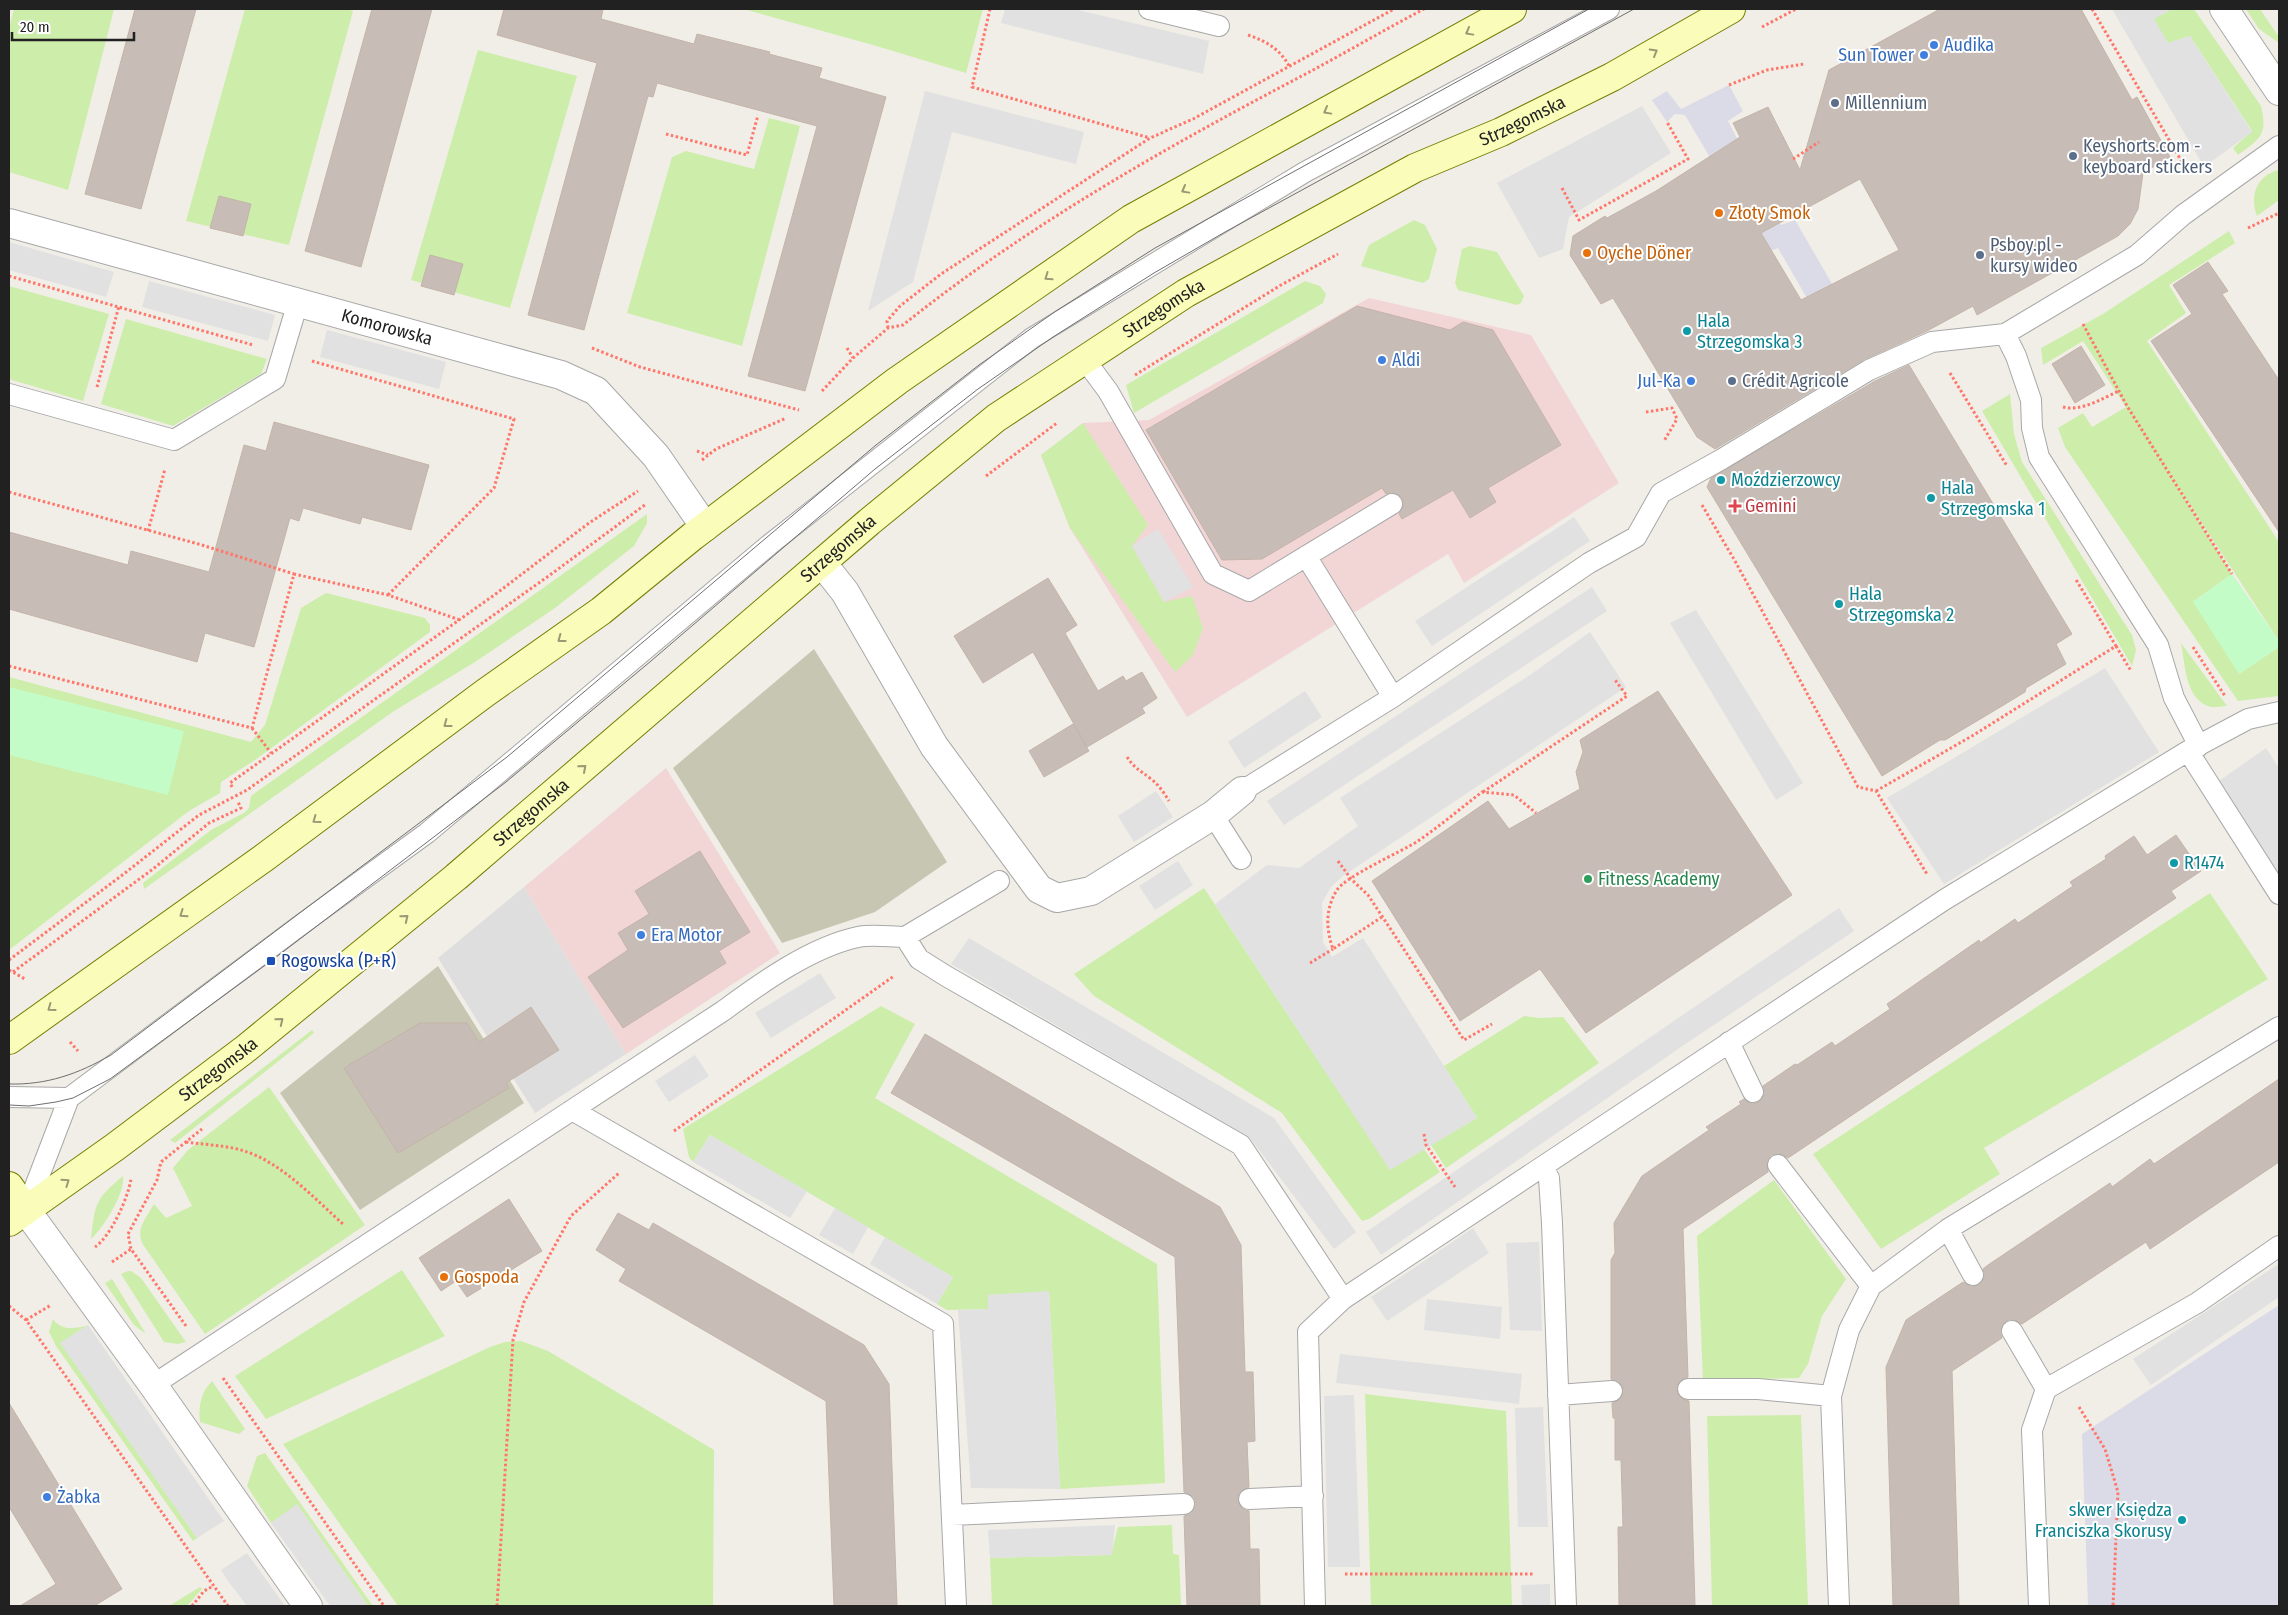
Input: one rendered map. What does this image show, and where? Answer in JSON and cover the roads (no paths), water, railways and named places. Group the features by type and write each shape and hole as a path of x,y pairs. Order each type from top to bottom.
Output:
{"main road":[{"path":"9,1040 265,857 485,694 601,611 705,527 898,381 1131,219 1512,9"},
{"name":"Strzegomska","path":"17,1216 115,1147 244,1050 456,877 822,563 996,418 1085,360 1117,336 1186,293 1415,168 1501,132 1612,76 1731,9"},
{"path":"9,1186 17,1216"}],"street":[{"path":"2224,9 2279,91"},
{"name":"Komorowska","path":"9,223 561,375 596,392 656,456 705,527"},
{"path":"822,563 845,592 934,746 1039,889 1057,898 1092,892 1213,815 1242,792"},
{"path":"17,1216 67,1266 308,1606"}],"lane":[{"path":"1149,9 1219,26"},
{"path":"17,1216 69,1098 427,833 769,544 1032,338 1305,172 1609,9"},
{"path":"1242,792 1393,697 1589,563 1636,537 1661,493 1687,480 1869,370 1932,342 2005,334 2137,255 2182,215 2279,146"},
{"path":"9,394 174,440 275,378 298,302"},
{"path":"2005,334 2016,356 2031,400 2032,428 2039,457 2158,644 2174,698 2194,749 2279,894"},
{"path":"1085,360 1108,392 1213,574 1249,592 1392,504"},
{"path":"1306,556 1393,697"},
{"path":"1315,1606 1308,1332 1343,1299 1944,900 2194,749 2248,719 2279,712"},
{"path":"1213,815 1241,860"},
{"path":"153,1385 723,1011 764,981 831,946 860,937 905,937 998,881"},
{"path":"905,937 919,959 946,976 1241,1144 1343,1299"},
{"path":"1839,1606 1831,1396 1848,1330 1871,1286 1948,1229 2279,1027"},
{"path":"1730,1042 1754,1092"},
{"path":"9,1097 69,1098"},
{"path":"572,1110 943,1324 956,1606"},
{"path":"1778,1165 1871,1286"},
{"path":"1542,1168 1549,1178 1566,1606"},
{"path":"1948,1229 1973,1275"},
{"path":"2039,1606 2032,1430 2051,1385 2197,1303 2279,1246"},
{"path":"2012,1331 2051,1385"},
{"path":"1688,1389 1758,1389 1831,1396"},
{"path":"1558,1395 1612,1391"},
{"path":"1249,1499 1313,1496"},
{"path":"952,1515 1184,1504"}],"tram line":[{"path":"9,1084 36,1083 62,1077 86,1068 111,1055 507,757 876,445 979,365 1056,311 1155,248 1589,9"},
{"path":"9,1105 29,1106 73,1098 110,1079 271,961 506,782 651,661 875,469 978,389 1053,337 1154,273 1225,232 1634,9"}],"place":[{"name":"Audika","path":"1934,45"},
{"name":"Sun Tower","path":"1924,55"},
{"name":"Millennium","path":"1835,103"},
{"name":"Keyshorts.com - keyboard stickers","path":"2073,156"},
{"name":"Złoty Smok","path":"1719,213"},
{"name":"Oyche Döner","path":"1587,253"},
{"name":"Psboy.pl - kursy wideo","path":"1980,255"},
{"name":"Hala Strzegomska 3","path":"1687,331"},
{"name":"Aldi","path":"1382,360"},
{"name":"Jul-Ka","path":"1691,381"},
{"name":"Crédit Agricole","path":"1732,381"},
{"name":"Moździerzowcy","path":"1721,480"},
{"name":"Hala Strzegomska 1","path":"1931,498"},
{"name":"Gemini","path":"1735,506"},
{"name":"Hala Strzegomska 2","path":"1839,604"},
{"name":"R1474","path":"2174,863"},
{"name":"Fitness Academy","path":"1588,879"},
{"name":"Era Motor","path":"641,935"},
{"name":"Rogowska (P+R)","path":"271,961"},
{"name":"Gospoda","path":"444,1277"},
{"name":"Żabka","path":"47,1497"},
{"name":"skwer Księdza Franciszka Skorusy","path":"2182,1520"}]}
